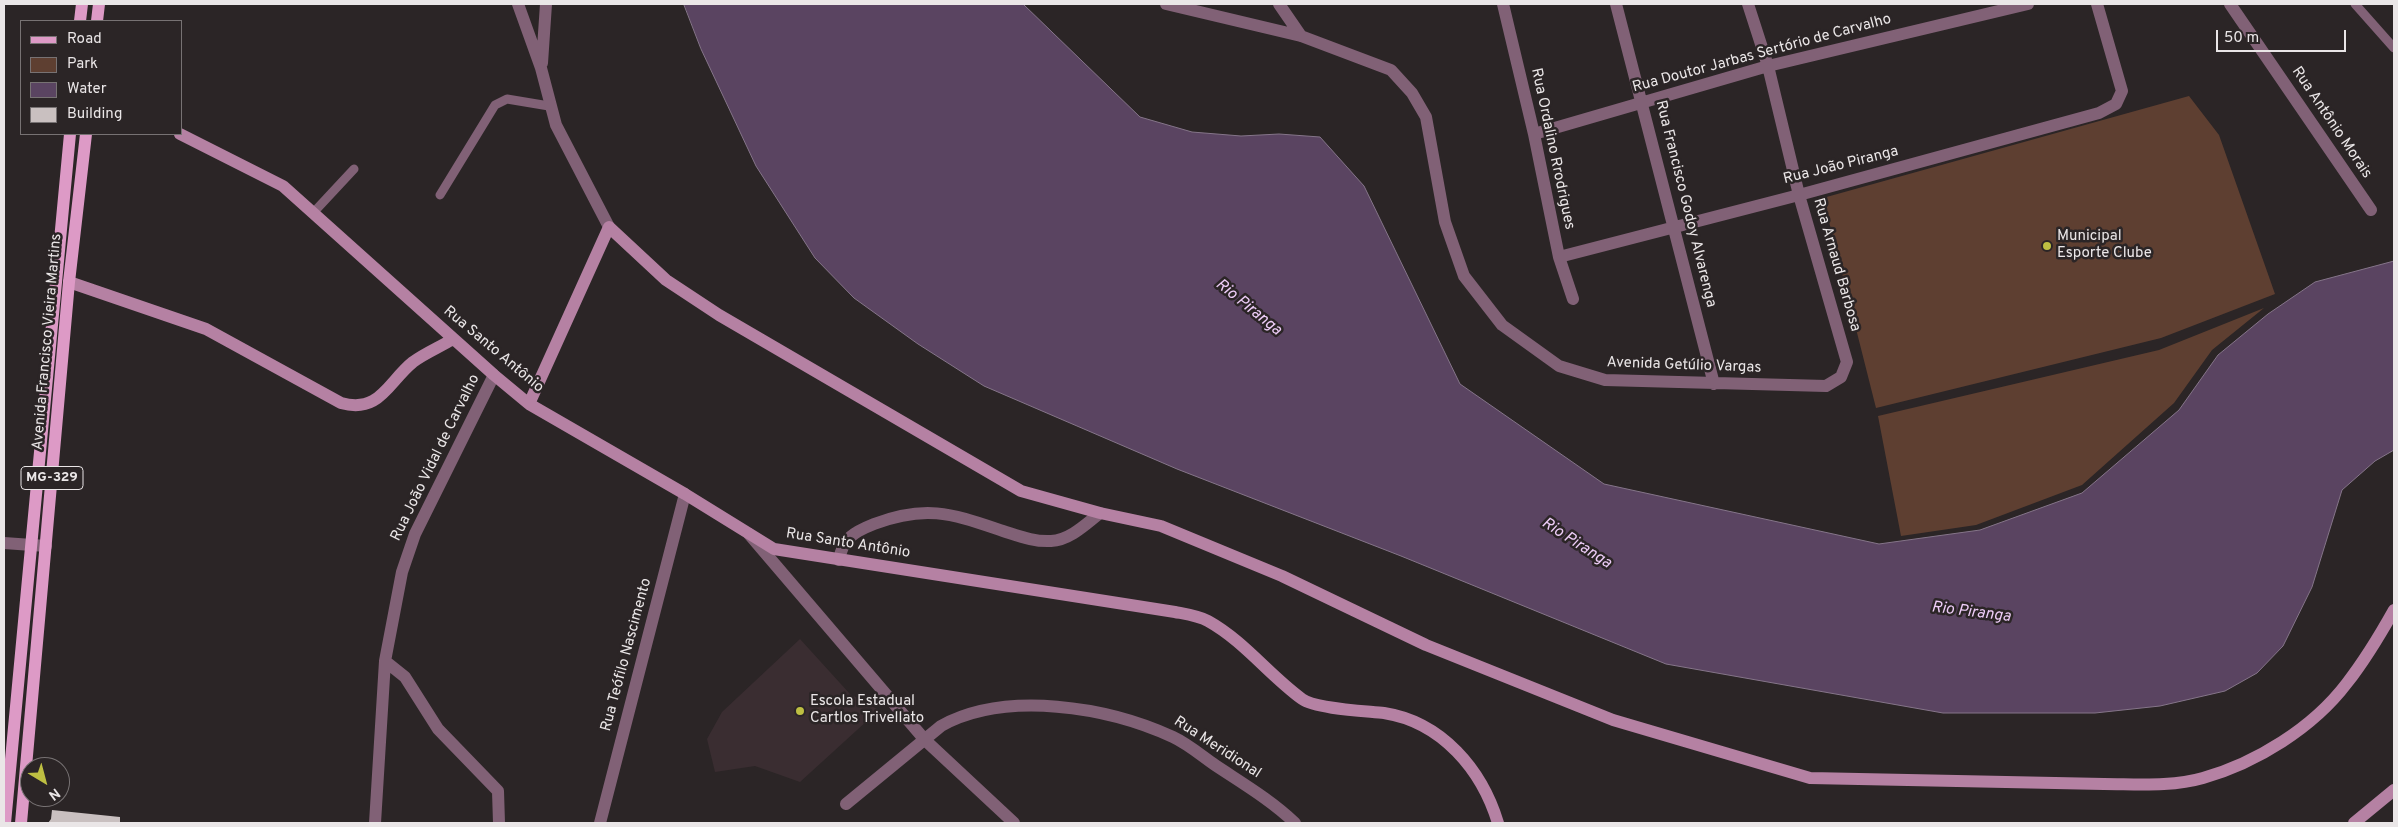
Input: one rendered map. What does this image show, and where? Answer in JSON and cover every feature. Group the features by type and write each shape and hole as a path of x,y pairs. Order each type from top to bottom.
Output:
{"main road":[{"path":"80,20 82,4"},
{"path":"98,20 99,4"},
{"name":"Avenida Francisco Vieira Martins","path":"5,823 8,746 31,546 70,135"},
{"name":"Avenida Francisco Vieira Martins","path":"21,823 69,282 86,135"},
{"name":"Rua Santo Antônio","path":"182,135 282,186 529,404 685,494 774,550 1165,610 1206,620 1233,638 1304,700 1352,711 1386,713 1419,725 1454,746 1474,771 1492,803 1498,823"},
{"path":"529,404 609,227 666,280 719,315 1021,491 1100,513 1161,526 1282,576 1426,645 1613,720 1810,778 2104,784 2152,784 2201,779 2237,766 2279,743 2318,714 2346,686 2368,655 2394,610"},
{"path":"69,282 206,329 341,403 351,406 360,407 382,395 413,363 454,339"},
{"path":"2354,823 2394,790"}],"street":[{"path":"518,4 541,68 556,125 609,227"},
{"path":"541,68 546,4"},
{"name":"Avenida Getúlio Vargas","path":"1166,4 1301,36 1391,70 1412,93 1426,117 1445,222 1464,276 1502,325 1559,366 1606,380 1826,386 1841,377 1847,362"},
{"path":"1279,4 1301,36"},
{"name":"Rua Ordalino Rrodrigues","path":"1503,4 1534,134 1559,257 1573,299"},
{"name":"Rua Francisco Godoy Alvarenga","path":"1616,4 1714,384"},
{"name":"Rua Arnaud Barbosa","path":"1748,4 1768,66 1799,195 1847,362"},
{"name":"Rua Doutor Jarbas Sertório de Carvalho","path":"1534,134 1768,66 2028,4"},
{"name":"Rua João Piranga","path":"1559,257 1673,226 1799,195 2099,113 2116,104 2122,91 2097,4"},
{"name":"Rua Antônio Morais","path":"2230,4 2372,210"},
{"name":"Rua João Vidal de Carvalho","path":"374,823 385,661 402,572 415,534 494,375"},
{"name":"Rua Teófilo Nascimento","path":"600,823 685,494"},
{"path":"839,560 841,547 852,534 882,521 908,514 937,512 953,515 1029,540 1051,542 1068,536 1100,513"},
{"path":"746,532 925,740 1012,823"},
{"path":"4,543 46,546"},
{"path":"385,661 405,677 438,729 498,791 499,823"},
{"name":"Rua Meridional","path":"846,804 941,726 956,717 987,709 1020,706 1085,711 1134,722 1176,738 1267,800 1295,823"}],"lane":[{"path":"2354,4 2394,48"},
{"path":"440,195 495,106 508,99 550,106"},
{"path":"314,213 354,169"}],"shaded area":[{"name":"Escola Estadual Cartlos Trivellato","path":"800,639 850,694 879,710 800,782 755,766 715,772 707,739 722,712"}],"green space":[{"name":"Municipal Esporte Clube","path":"2189,96 2219,135 2275,294 2161,338 1876,408 1823,198"},
{"path":"2264,308 2212,350 2174,403 2082,485 1976,525 1901,536 1878,416 2159,350"}],"water":[{"name":"Rio Piranga","path":"684,4 1023,4 1140,117 1192,132 1241,136 1279,134 1320,137 1364,186 1460,384 1604,484 1879,544 1980,530 2082,493 2179,410 2218,355 2268,314 2315,282 2394,261 2394,450 2375,461 2342,490 2312,587 2283,646 2257,673 2225,691 2160,706 2095,713 1943,713 1666,664 1401,556 1177,469 984,386 918,344 854,298 815,258 756,166 701,49"}],"building":[{"path":"52,810 120,817 120,823 48,823 51,819"}],"place":[{"name":"Municipal Esporte Clube","path":"2047,246"},
{"name":"Escola Estadual Cartlos Trivellato","path":"800,711"}]}
